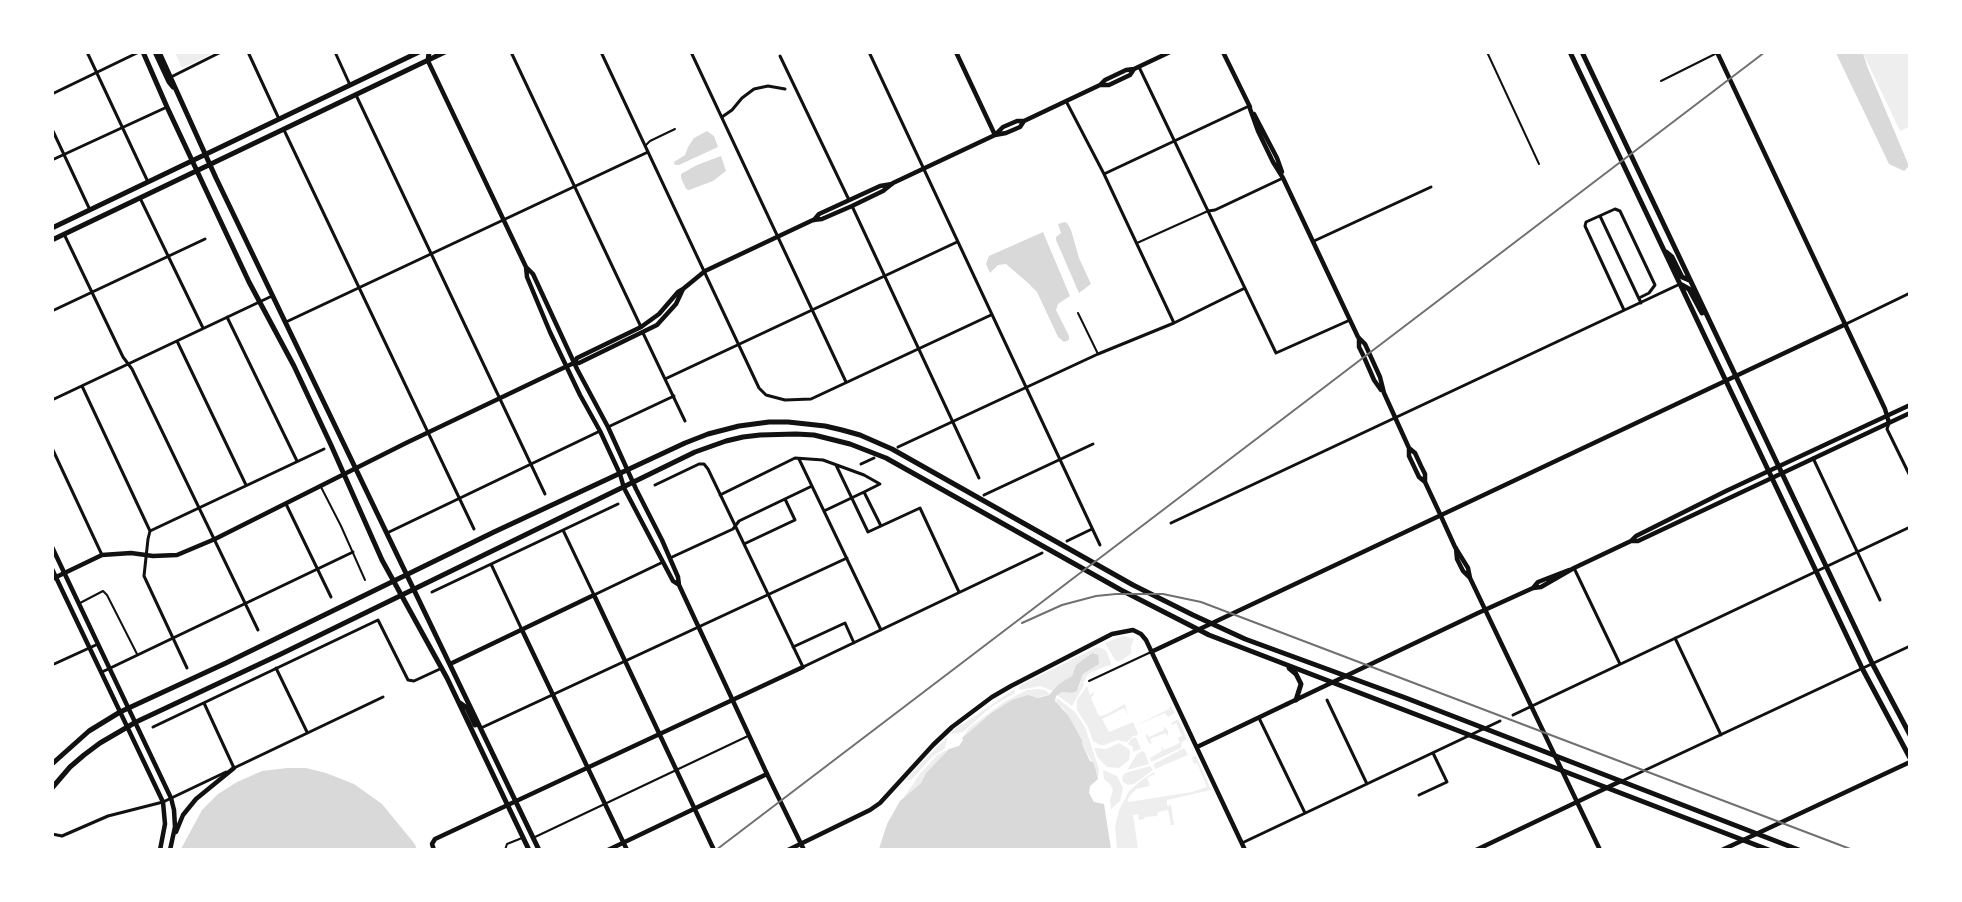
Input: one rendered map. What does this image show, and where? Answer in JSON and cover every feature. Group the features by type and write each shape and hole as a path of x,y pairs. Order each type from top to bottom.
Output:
{"main road":[{"path":"143,52 259,302 294,366 345,474 374,544 442,668 529,850"},
{"path":"155,52 169,82 178,93"},
{"path":"159,52 206,155 539,850"},
{"path":"52,228 420,52 428,61"},
{"path":"428,61 429,52"},
{"path":"52,240 445,52"},
{"path":"1570,52 1862,668 1910,760"},
{"path":"1582,52 1872,664 1910,735"},
{"path":"1664,250 1672,257 1682,277 1689,280"},
{"path":"1680,284 1687,287 1698,307 1708,319"},
{"path":"52,764 89,731 120,712 406,575 697,438 739,426 769,422 824,426 860,435 892,449 1132,585 1222,629 1799,850"},
{"path":"52,788 70,767 84,755 100,742 127,726 624,488 695,452 726,441 760,435 814,435 850,444 886,458 1147,604 1209,636 1769,850"},
{"path":"1287,666 1296,674 1301,684 1296,700"},
{"path":"458,701 466,708 477,728 480,728"}],"street":[{"path":"88,52 148,183"},
{"path":"52,94 140,52"},
{"path":"170,77 222,52"},
{"path":"248,52 279,120"},
{"path":"335,52 350,85"},
{"path":"511,52 641,327"},
{"path":"601,52 759,388 766,395 785,400 811,399 991,315"},
{"path":"691,52 846,382"},
{"path":"869,52 1100,545"},
{"path":"956,52 995,135"},
{"path":"574,363 577,358 641,327 659,314 678,292 705,271 880,186 893,183 995,135 1020,127 1024,121 1100,85 1105,80 1170,52"},
{"path":"1223,52 1249,106 1278,158 1283,178 1358,337 1365,344 1380,377 1384,393 1395,418 1409,448 1415,453 1425,474 1425,482 1455,547 1468,568 1470,578 1600,850"},
{"path":"1717,53 1888,415 1888,429 1910,476"},
{"path":"780,56 850,200"},
{"path":"428,61 526,268 527,277 566,367 600,431 620,474 624,488 673,581 679,585"},
{"path":"1136,68 1174,141 1276,353 1350,320"},
{"path":"722,116 732,110 742,98 754,89 768,86 785,89"},
{"path":"356,95 546,494"},
{"path":"1066,101 1104,174 1174,322"},
{"path":"52,160 167,106"},
{"path":"1104,174 1249,106"},
{"path":"52,129 90,210"},
{"path":"284,130 474,529"},
{"path":"286,322 648,152"},
{"path":"1208,211 1216,210 1283,178"},
{"path":"813,220 822,219 852,206 883,191 893,183"},
{"path":"1314,242 1431,187"},
{"path":"140,198 203,328"},
{"path":"852,206 979,478"},
{"path":"1624,310 1585,226 1586,222 1616,209 1620,211 1655,285 1649,293 1638,298"},
{"path":"1600,216 1641,303"},
{"path":"64,234 132,369 258,630"},
{"path":"52,311 205,239"},
{"path":"665,379 957,242"},
{"path":"526,268 533,274 574,363 608,427 670,558 678,577 679,585 804,850"},
{"path":"1171,523 1680,284"},
{"path":"898,447 1245,288"},
{"path":"55,578 102,555 132,553 162,556 177,555 215,539 501,398 574,363 579,363 644,333 663,319 680,297 683,290"},
{"path":"1151,652 1910,293"},
{"path":"53,398 273,295"},
{"path":"227,317 296,461"},
{"path":"644,333 685,421"},
{"path":"177,341 246,485"},
{"path":"82,386 150,530 144,576 187,668"},
{"path":"608,427 674,396"},
{"path":"1197,747 1533,588 1538,582 1574,568 1631,541 1636,536 1768,471 1910,405"},
{"path":"1631,541 1638,541 1910,414"},
{"path":"386,533 600,431"},
{"path":"984,495 1093,444"},
{"path":"52,448 102,555"},
{"path":"150,530 324,448"},
{"path":"798,458 881,630"},
{"path":"720,495 790,460 798,458 824,460 864,475 880,484 824,511"},
{"path":"861,464 874,458"},
{"path":"1813,458 1880,600"},
{"path":"655,484 699,464 704,464 803,667"},
{"path":"836,464 868,532 920,508 960,592"},
{"path":"670,558 732,529 739,521 812,486"},
{"path":"864,492 881,526"},
{"path":"744,544 795,520 785,499"},
{"path":"286,504 331,598"},
{"path":"432,592 618,504"},
{"path":"1513,715 1910,527"},
{"path":"1067,541 1092,529"},
{"path":"563,530 714,850"},
{"path":"52,547 171,798 175,827 170,850"},
{"path":"102,672 353,552"},
{"path":"434,850 432,844 436,839 1042,553"},
{"path":"480,728 847,558"},
{"path":"450,664 663,562"},
{"path":"491,564 627,850"},
{"path":"52,568 55,578 102,672 163,802 166,824 160,850"},
{"path":"1574,568 1620,664"},
{"path":"153,727 378,620 408,680 414,681 442,668"},
{"path":"794,647 845,623 854,643"},
{"path":"788,850 870,810 880,803 932,746 976,708 1011,686 1112,634 1124,630 1133,630 1141,634 1151,652 1245,850"},
{"path":"1675,638 1721,735"},
{"path":"52,666 99,643"},
{"path":"1476,850 1910,646"},
{"path":"276,668 307,732"},
{"path":"52,834 62,836 108,816 163,802 383,696"},
{"path":"1328,700 1368,784"},
{"path":"204,703 234,768"},
{"path":"1259,718 1305,813"},
{"path":"1242,843 1500,721"},
{"path":"1419,795 1447,782 1433,753"},
{"path":"1722,850 1910,760"},
{"path":"172,840 183,815 188,809 234,768"},
{"path":"608,850 768,774"}],"lane":[{"path":"1487,52 1539,164"},
{"path":"1661,81 1717,53"},
{"path":"645,146 650,141 675,129"},
{"path":"1136,243 1208,211"},
{"path":"1078,313 1098,354"},
{"path":"320,487 365,580"},
{"path":"80,603 103,592 108,595 137,655"},
{"path":"1089,680 1151,652"},
{"path":"533,838 750,736"},
{"path":"505,850 507,844 523,837"}],"shaded area":[{"path":"175,53 214,53 182,68"},
{"path":"1836,53 1863,53 1909,166 1904,171 1889,164"},
{"path":"1863,53 1909,53 1909,127 1900,131"},
{"path":"707,131 714,136 718,147 679,165 675,165 674,162 685,155 694,138"},
{"path":"721,156 726,171 713,181 689,190 686,189 681,174 697,165"},
{"path":"1065,222 1071,230 1079,258 1091,284 1079,293 1056,240 1056,237 1061,233 1058,224"},
{"path":"1043,232 1070,296 1058,304 1056,310 1069,336 1069,340 1064,342 1058,337 1037,292 1027,282 1006,264 998,265 990,273 986,264 989,256"},
{"path":"1123,636 1134,639 1131,646 1131,654 1118,662 1105,643"},
{"path":"1097,647 1107,652 1111,664 1088,674 1072,706 1057,695 1062,692 1071,693 1079,688 1083,674 1096,666 1092,653 1076,665 1072,676 1053,691 1040,686 1020,690 1019,687 1021,685"},
{"path":"1092,653 1098,655 1099,664 1083,674 1077,691 1071,693 1062,692 1056,696 1055,701 1068,715 1082,740 1090,761 1093,762 1095,767 1098,779 1090,786 1089,793 1094,802 1104,804 1111,849 879,849 887,824 900,801 921,783 926,773 949,749 959,746 963,740 962,738 990,714 1012,700 1028,695 1037,698 1049,695 1059,684 1072,676 1076,665"},
{"path":"1087,686 1090,695 1093,692 1094,694 1091,698 1099,716 1105,715 1125,704 1128,716 1124,708 1102,719 1109,732 1133,722 1138,735 1133,736 1127,742 1117,740 1105,745 1100,745 1093,741 1088,727 1077,710 1077,700"},
{"path":"1015,690 1015,693 991,707 963,732 951,734 959,725"},
{"path":"1027,690 1045,690 1050,694 990,714 962,738 969,728 1004,702"},
{"path":"1057,698 1075,712 1085,727 1099,769 1098,779 1095,767 1082,744 1082,740 1068,715 1056,703"},
{"path":"1170,705 1175,713 1168,717 1165,713 1135,726 1169,709"},
{"path":"1178,719 1187,739 1182,742 1181,748 1151,762 1150,758 1162,751 1161,746 1164,750 1180,743 1178,738 1182,736 1176,723 1172,725 1171,723"},
{"path":"1163,726 1168,731 1168,736 1165,733 1150,739 1152,744 1149,743 1146,733 1149,737 1164,730"},
{"path":"948,736 945,748 933,756 911,780 905,780"},
{"path":"1136,737 1141,749 1133,752 1133,747 1128,744 1131,739"},
{"path":"1119,743 1129,749 1129,760 1119,768 1107,767 1098,758 1094,748 1106,749"},
{"path":"1184,748 1188,755 1155,769 1154,764"},
{"path":"949,749 926,773 921,783 902,800 919,775 937,755"},
{"path":"1142,751 1145,753 1149,764 1127,770 1137,754"},
{"path":"1196,756 1211,790 1167,800 1167,806 1171,805 1174,825 1171,825 1168,810 1158,812 1157,816 1145,817 1139,820 1138,814 1133,815 1138,849 1117,849 1115,827 1119,810 1129,791 1143,779 1154,772 1155,774 1147,778 1150,786 1136,789 1129,797 1129,802 1192,792 1207,787 1197,763 1194,764 1193,762 1192,757"},
{"path":"1150,766 1153,770 1134,784 1128,785 1123,782 1122,777 1125,773"},
{"path":"306,768 326,773 354,784 382,804 417,849 181,849 202,810 218,794 237,782 262,771"},
{"path":"1103,770 1117,776 1123,788 1120,801 1111,809 1110,800 1113,790 1104,779"}],"railway":[{"path":"716,850 1765,52"},
{"path":"1022,623 1062,605 1096,596 1163,594 1201,602 1853,850"}]}
